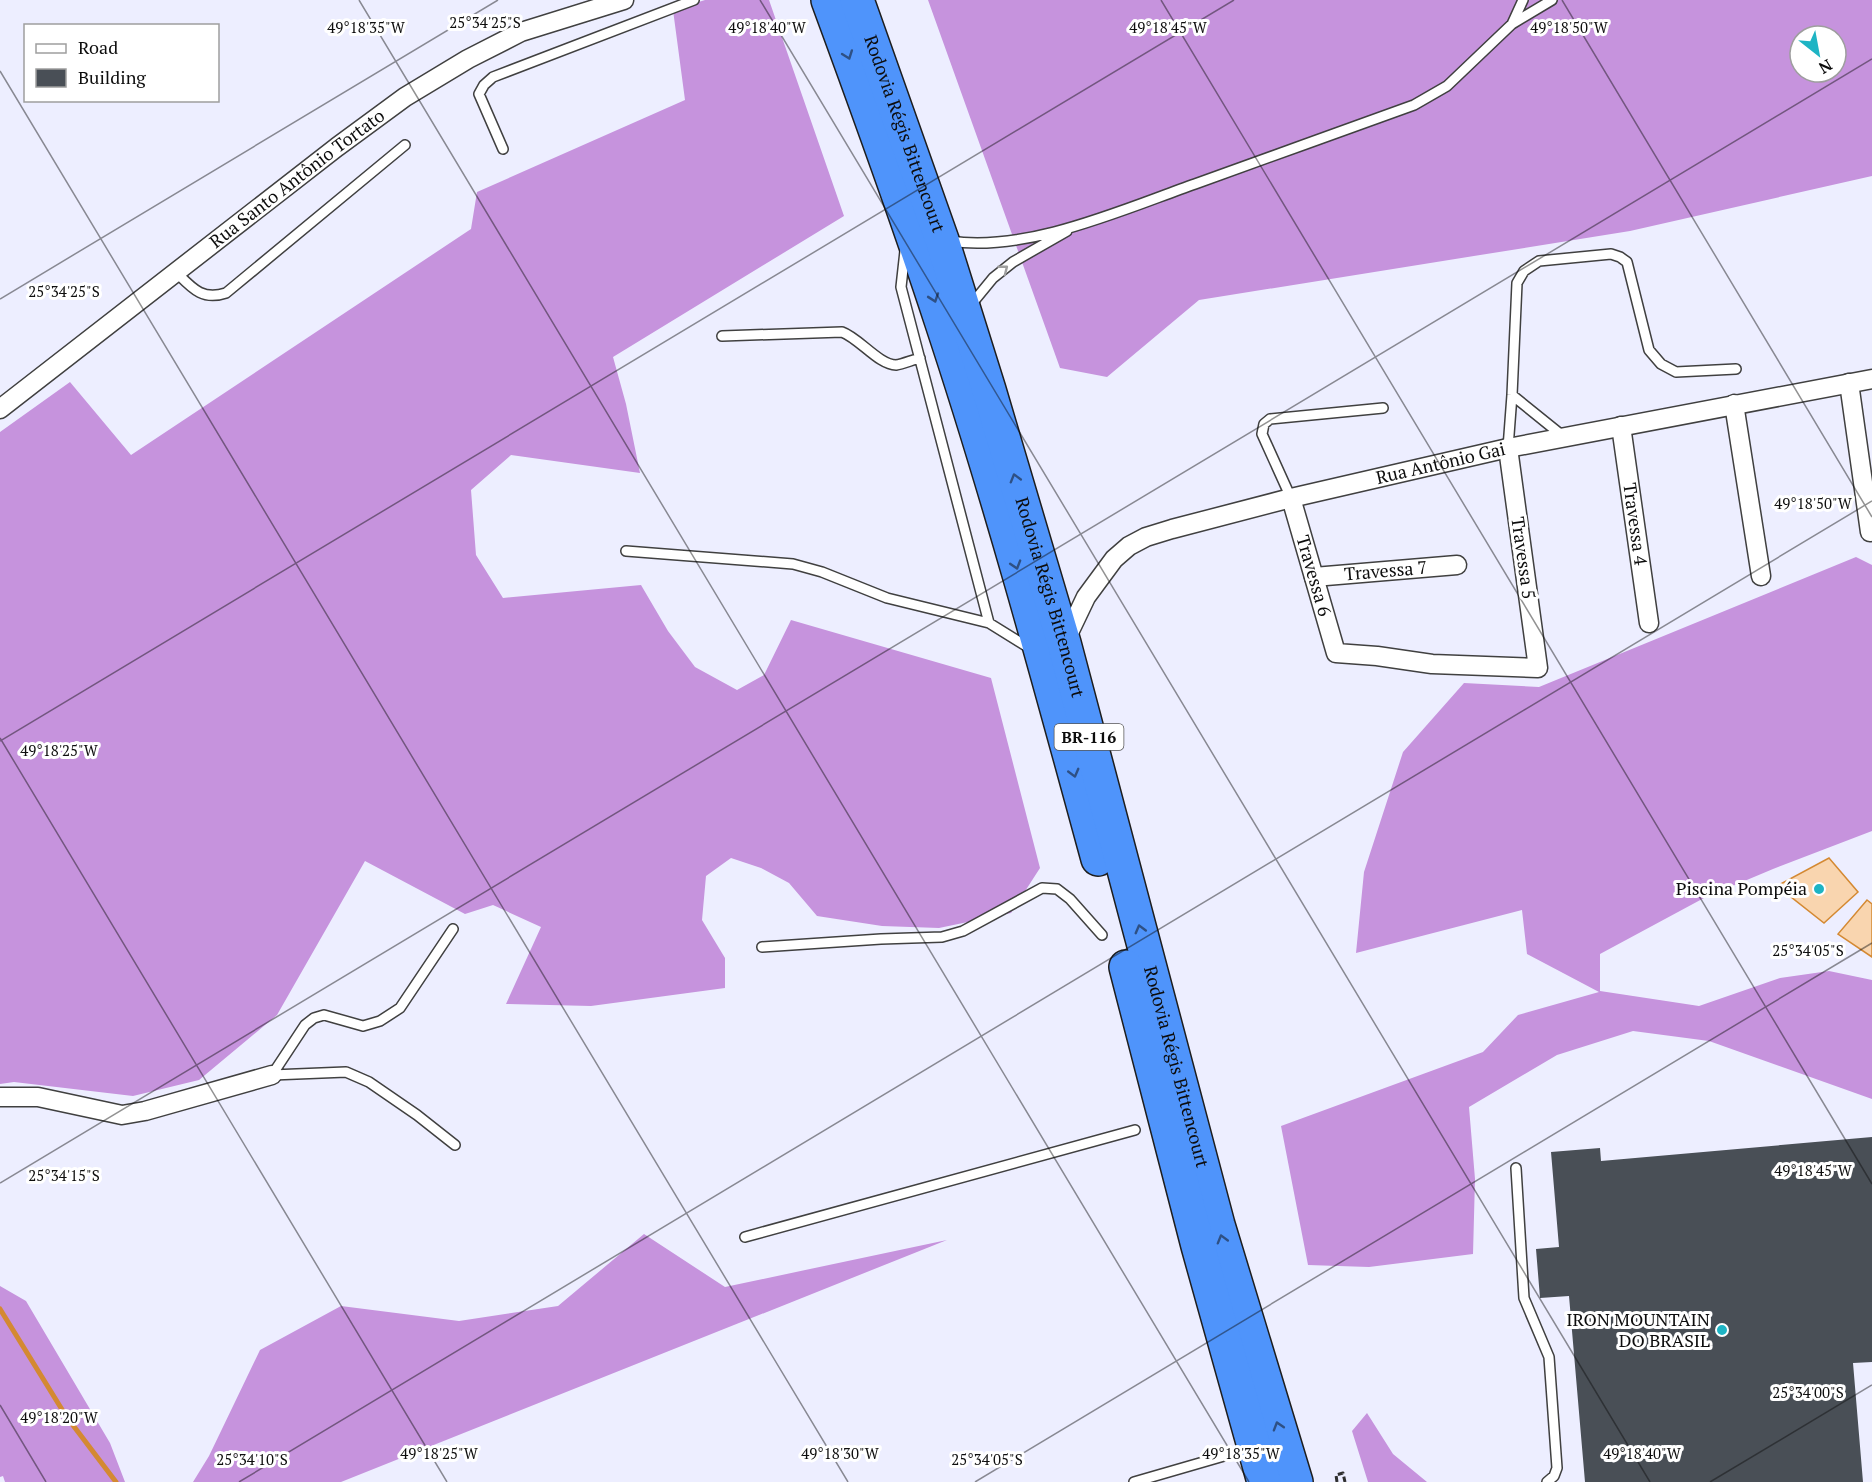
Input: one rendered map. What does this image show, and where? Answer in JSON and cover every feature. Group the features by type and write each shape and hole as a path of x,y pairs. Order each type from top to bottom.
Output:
{"highway":[{"name":"Rodovia Régis Bittencourt","path":"828,0 908,222 1054,650 1112,913 1198,1246 1264,1482"},
{"name":"Rodovia Régis Bittencourt","path":"857,0 942,240 965,312 1054,650 1218,1225 1296,1482"}],"street":[{"name":"Rua Santo Antônio Tortato","path":"0,409 355,133 438,76 521,32 624,0"},
{"name":"Rua Antônio Gai","path":"1054,650 1099,577 1129,546 1146,537 1291,498 1508,448 1872,379"},
{"path":"1849,383 1870,532"},
{"path":"1734,404 1761,576"},
{"name":"Travessa 4","path":"1621,426 1648,623"},
{"name":"Travessa 5","path":"1336,653 1432,664 1538,668 1508,448"},
{"name":"Travessa 6","path":"1291,498 1336,653"},
{"name":"Travessa 7","path":"1314,577 1456,565"},
{"path":"0,1096 38,1096 122,1115 145,1111 272,1075"}],"lane":[{"path":"503,149 479,94 484,85 493,77 694,0"},
{"path":"1512,24 1523,0"},
{"path":"942,240 970,244 995,243 1075,227 1414,105 1447,86 1512,24 1552,0"},
{"path":"176,272 205,296 226,293 405,145"},
{"path":"908,222 901,287 989,623"},
{"path":"965,312 993,278 1013,262 1075,227"},
{"path":"1508,448 1517,282 1524,271 1539,261 1611,254 1620,256 1627,262 1649,350 1661,364 1676,372 1736,369"},
{"path":"722,336 842,332 853,336 885,363 896,365 920,358"},
{"path":"1512,395 1564,437"},
{"path":"1291,498 1262,434 1264,424 1270,419 1383,408"},
{"path":"626,551 794,564 822,572 887,598 989,623 1054,650"},
{"path":"762,947 942,937 963,931 1042,888 1057,889 1070,898 1102,935"},
{"path":"272,1075 305,1024 314,1018 324,1015 363,1026 380,1021 400,1008 453,930"},
{"path":"272,1075 346,1072 369,1082 455,1145"},
{"path":"745,1237 1135,1130"},
{"path":"1516,1168 1524,1298 1549,1357 1557,1468 1554,1476 1547,1482"},
{"path":"1134,1482 1224,1456"}],"path":[{"path":"1337,1482 1336,1475 1342,1473 1345,1482"}],"shaded area":[{"path":"705,0 769,0 844,216 613,357 626,404 640,473 511,455 471,490 476,555 503,598 641,585 668,631 695,667 737,690 764,675 791,620 991,678 1040,868 1011,913 939,928 882,926 817,916 789,883 761,868 731,858 706,876 702,920 725,958 725,988 591,1006 506,1004 541,927 493,905 465,914 365,861 277,1015 199,1080 133,1096 14,1082 0,1084 0,432 70,382 131,455 471,229 477,192 685,100 673,10"},
{"path":"928,0 1872,0 1872,176 1630,231 1199,300 1107,377 1060,368"},
{"path":"1856,557 1872,565 1872,831 1704,898 1600,954 1600,991 1699,1006 1780,978 1829,971 1872,980 1872,1099 1709,1041 1633,1031 1557,1055 1469,1107 1475,1179 1473,1254 1369,1267 1308,1265 1281,1126 1483,1052 1518,1015 1599,992 1527,954 1522,910 1356,953 1364,872 1403,752 1464,683 1539,687"},
{"name":"Piscina Pompéia","path":"1829,858 1858,892 1824,923 1777,886"},
{"name":"Piscina Pompéia","path":"1867,900 1872,904 1872,957 1838,934"},
{"path":"644,1234 725,1287 947,1240 341,1482 193,1482 209,1456 260,1350 341,1306 459,1321 558,1306"},
{"path":"0,1286 26,1301 110,1443 125,1482 5,1482 3,1476 0,1477"},
{"path":"1367,1413 1393,1454 1427,1482 1368,1482 1352,1431"}],"building":[{"name":"IRON MOUNTAIN DO BRASIL","path":"1872,1137 1872,1362 1853,1363 1863,1482 1585,1482 1569,1296 1540,1298 1536,1249 1559,1247 1551,1152 1600,1148 1601,1161"}],"waterway":[{"path":"0,1309 66,1416 116,1482"}],"place":[{"name":"Piscina Pompéia","path":"1819,889"},
{"name":"IRON MOUNTAIN DO BRASIL","path":"1722,1330"}]}
